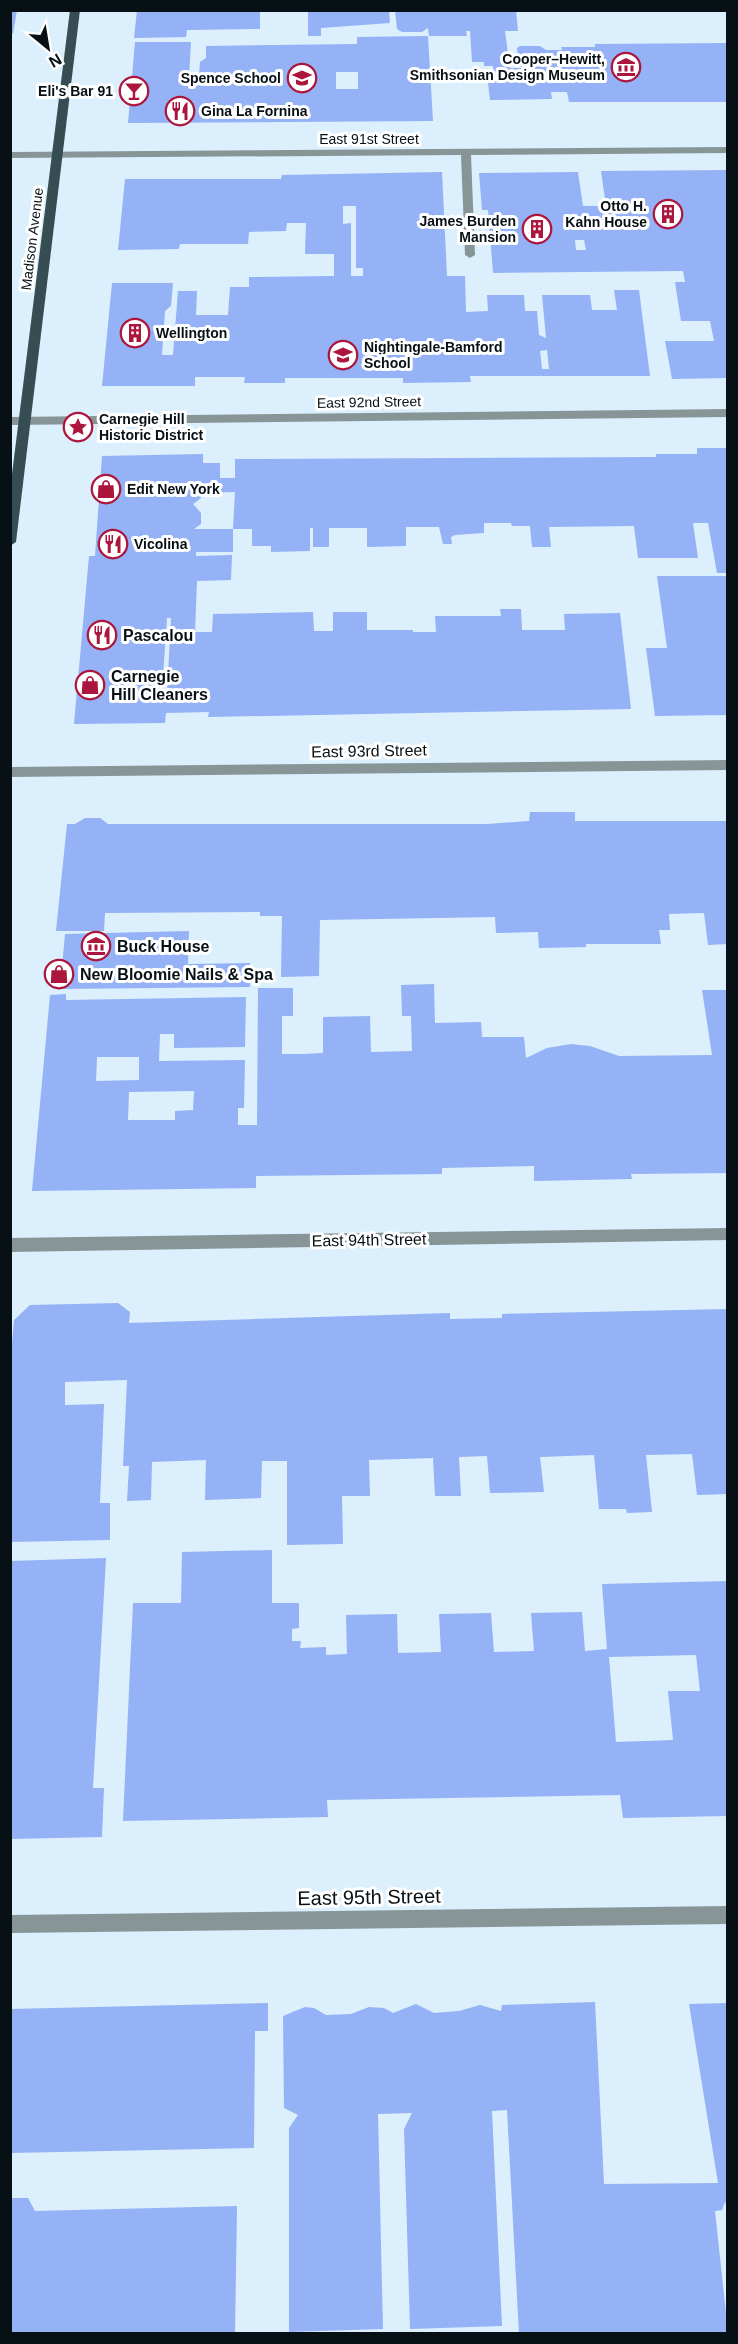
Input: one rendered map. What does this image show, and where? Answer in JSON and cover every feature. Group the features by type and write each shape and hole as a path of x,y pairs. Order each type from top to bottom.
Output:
{"main road":[{"name":"Madison Avenue","path":"10,542 75,10"}],"street":[{"name":"East 91st Street","path":"10,155 728,150"},
{"path":"466,152 470,255"},
{"name":"East 92nd Street","path":"10,421 728,413"},
{"name":"East 93rd Street","path":"10,772 728,765"},
{"name":"East 94th Street","path":"10,1245 728,1234"},
{"name":"East 95th Street","path":"10,1924 728,1915"}],"building":[{"path":"10,10 17,10 13,34 10,34"},
{"path":"137,10 260,10 260,29 187,30 186,37 134,38"},
{"path":"308,10 389,10 390,23 321,28 321,36 308,36"},
{"name":"Cooper–Hewitt, Smithsonian Design Museum","path":"395,10 516,10 518,31 505,31 510,68 525,68 519,65 517,48 520,46 540,46 546,50 562,50 561,47 595,47 595,44 728,43 728,102 569,102 567,92 551,92 552,99 490,100 487,75 494,74 493,66 484,66 484,62 472,62 470,31 466,31 467,36 429,36 428,28 422,32 402,32 397,29"},
{"path":"428,36 433,121 128,123 135,42 191,42 189,77 199,76 200,62 206,58 206,46 357,44 357,37","holes":["336,72 358,72 358,89 336,89"]},
{"path":"728,170 728,378 672,379 665,341 714,341 710,321 681,321 675,282 685,282 683,271 493,273 488,210 482,210 479,173 578,172 583,206 606,206 601,171","holes":["575,240 584,240 586,250 576,250"]},
{"path":"442,172 447,276 465,276 466,312 488,311 487,295 524,295 525,311 537,311 539,335 546,338 542,295 590,295 592,310 617,310 614,290 639,290 650,376 470,376 471,382 403,383 403,378 285,378 285,383 244,383 245,377 195,377 195,386 102,386 112,283 173,283 171,306 165,311 162,355 173,355 178,291 197,291 196,315 228,315 230,287 249,287 249,277 334,276 334,254 305,254 306,223 287,223 286,231 249,232 248,244 180,244 179,249 118,250 125,179 281,179 282,175","holes":["343,206 356,206 356,268 363,268 363,276 351,276 351,223 343,224","547,350 549,369 542,369 540,351"]},
{"path":"697,448 728,448 728,573 717,573 708,523 693,523 698,558 638,558 634,526 549,527 551,547 532,547 530,526 512,526 511,523 484,523 484,533 455,535 451,537 452,544 443,544 439,527 406,527 406,546 367,547 367,528 329,528 329,547 313,547 313,528 310,528 310,551 271,552 271,546 252,546 252,529 233,529 233,552 196,552 196,556 232,555 231,580 197,581 195,632 212,632 213,614 313,612 314,631 333,631 333,612 367,612 367,630 436,632 435,616 501,616 500,609 521,609 522,630 565,630 564,614 620,613 631,709 208,717 209,712 166,713 165,723 74,724 89,556 95,556 102,456 203,454 203,463 220,463 220,478 235,478 235,459 656,457 656,454 697,454","holes":["235,492 233,529 194,529 201,524 201,513 193,504 201,498 201,493","167,618 171,618 167,693 162,692"]},
{"path":"657,576 728,576 728,715 655,716 646,648 667,648"},
{"path":"530,812 575,812 575,821 728,821 728,944 708,945 704,913 669,914 670,930 659,930 661,944 586,944 586,947 539,948 538,932 496,933 495,917 320,920 319,976 281,977 282,916 260,916 260,912 105,913 104,931 56,931 67,824 75,824 85,818 100,818 108,824 487,824 529,821"},
{"path":"189,931 188,964 250,963 250,987 60,989 65,934"},
{"path":"434,984 435,1023 481,1022 482,1037 524,1037 526,1058 547,1048 571,1044 590,1046 619,1056 712,1055 702,990 728,990 728,1173 631,1174 632,1179 534,1181 534,1166 442,1168 442,1174 256,1176 256,1188 32,1191 50,995 66,994 66,1000 246,997 245,1047 174,1048 174,1034 160,1034 159,1061 245,1060 244,1108 238,1108 238,1125 257,1125 258,988 293,988 293,1016 282,1016 282,1054 303,1054 323,1053 323,1017 370,1016 371,1052 412,1051 411,1016 402,1016 401,985","holes":["97,1057 139,1057 139,1080 96,1081","194,1091 193,1110 175,1111 175,1120 128,1120 129,1092"]},
{"path":"118,1303 130,1312 129,1323 450,1313 450,1319 502,1318 502,1314 728,1309 728,1494 697,1495 692,1454 646,1455 652,1512 627,1513 626,1509 599,1509 594,1455 540,1457 544,1492 490,1493 487,1456 459,1457 461,1496 435,1496 433,1458 369,1460 370,1496 342,1496 343,1544 287,1545 287,1461 262,1461 261,1498 205,1500 206,1460 152,1462 151,1500 127,1501 129,1466 123,1466 127,1380 65,1382 65,1405 104,1404 100,1503 110,1503 110,1540 10,1542 10,1366 14,1320 30,1305"},
{"path":"272,1550 272,1603 299,1603 299,1628 292,1629 292,1641 301,1641 300,1648 326,1647 326,1655 347,1654 346,1615 397,1614 398,1653 441,1652 439,1614 491,1613 494,1652 534,1651 531,1613 582,1612 585,1651 607,1649 602,1584 728,1581 728,1816 623,1818 620,1795 327,1800 328,1817 123,1821 133,1603 181,1603 182,1552","holes":["696,1655 700,1691 668,1691 673,1740 616,1742 609,1657"]},
{"path":"106,1558 93,1788 104,1788 102,1837 10,1839 10,1561"},
{"path":"595,2002 604,2184 718,2183 689,2004 728,2003 728,2207 725,2202 722,2210 715,2211 728,2332 519,2334 507,2110 492,2111 502,2326 410,2329 404,2129 412,2113 378,2114 383,2329 289,2332 289,2128 298,2115 284,2108 283,2016 305,2007 314,2008 326,2015 351,2014 369,2007 384,2008 393,2013 416,2004 434,2013 459,2011 480,2005 501,2011 502,2005"},
{"path":"268,2003 268,2031 255,2031 254,2148 10,2153 10,2009"},
{"path":"10,2198 28,2198 35,2211 237,2206 235,2334 10,2334"}],"place":[{"name":"Cooper–Hewitt, Smithsonian Design Museum","path":"626,67"},
{"name":"Spence School","path":"302,78"},
{"name":"Eli's Bar 91","path":"134,91"},
{"name":"Gina La Fornina","path":"180,111"},
{"name":"Otto H. Kahn House","path":"668,214"},
{"name":"James Burden Mansion","path":"537,229"},
{"name":"Wellington","path":"135,333"},
{"name":"Nightingale-Bamford School","path":"343,355"},
{"name":"Carnegie Hill Historic District","path":"78,427"},
{"name":"Edit New York","path":"106,489"},
{"name":"Vicolina","path":"113,544"},
{"name":"Pascalou","path":"102,635"},
{"name":"Carnegie Hill Cleaners","path":"90,685"},
{"name":"Buck House","path":"96,946"},
{"name":"New Bloomie Nails & Spa","path":"59,974"}]}
